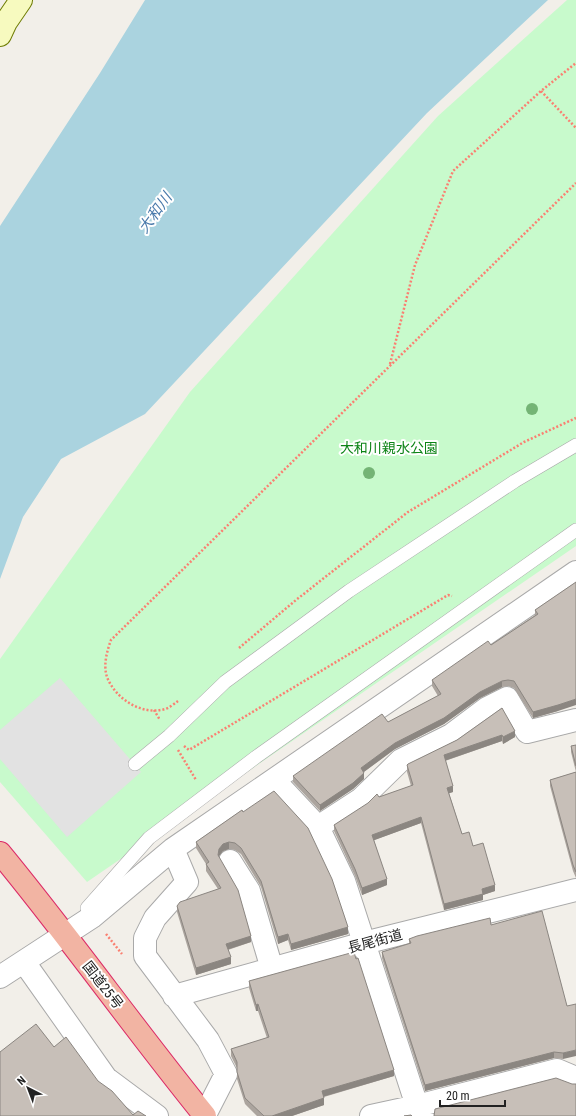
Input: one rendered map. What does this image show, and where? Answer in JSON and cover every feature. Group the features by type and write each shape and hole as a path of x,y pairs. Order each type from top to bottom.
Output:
{"highway":[{"name":"国道25号","path":"0,853 37,898 205,1116"}],"main road":[{"path":"0,35 6,22 21,0"}],"street":[{"path":"0,977 92,917 173,849 576,572"},
{"path":"318,827 361,799 402,760 452,735 487,708 507,698 527,732 576,720"},
{"path":"274,780 318,827 344,881 420,1111"},
{"path":"173,849 187,882 156,918 145,938 145,956 208,1040 226,1074 205,1116"},
{"path":"230,861 249,891 272,969"},
{"name":"長尾街道","path":"174,996 364,944 576,890"},
{"path":"24,962 106,1078 157,1116"},
{"path":"371,1116 420,1111 557,1070 576,1078"}],"lane":[{"path":"135,764 169,736 225,682 349,591 515,480 576,445"},
{"path":"87,908 149,838 256,757 576,530"}],"path":[{"path":"390,366 415,265 453,171 540,91 576,63"},
{"path":"540,91 576,128"},
{"path":"182,699 165,709 144,710 126,702 114,690 107,676 106,653 110,640 576,183"},
{"path":"235,651 296,600 408,512 524,442 576,418"},
{"path":"169,736 189,750 448,595 478,600"},
{"path":"169,736 206,795"}],"green space":[{"name":"大和川親水公園","path":"567,0 576,0 576,546 87,882 0,782 0,659 190,392 438,116"}],"shaded area":[{"path":"60,678 141,772 67,837 0,759 0,730"}],"water":[{"name":"大和川","path":"145,0 548,0 427,113 145,414 61,459 23,517 0,579 0,226 100,73"}],"building":[{"path":"576,582 576,699 533,712 514,681 502,681 480,692 444,718 395,743 361,768 364,773 353,783 320,805 293,776 382,714 388,722 441,694 432,680 488,641 491,645 538,614 535,610"},
{"path":"502,708 515,731 503,737 502,735 444,755 453,786 447,788 462,834 469,832 473,846 483,843 495,885 482,889 483,894 444,904 421,817 372,835 387,879 362,888 355,869 334,825 368,803 377,794 379,797 413,785 407,765 408,764 457,740"},
{"path":"576,745 576,766 571,746"},
{"path":"576,772 576,872 550,780"},
{"path":"274,791 308,828 332,879 348,927 291,944 288,934 278,937 261,881 241,848 235,843 229,842 223,844 219,849 218,855 238,890 251,936 226,944 231,957 196,968 177,906 180,902 221,888 206,864 209,862 196,842 242,810 243,812"},
{"path":"542,911 567,1006 576,1004 576,1050 563,1053 554,1052 425,1085 382,952 411,943 409,939 417,936 490,918 491,925"},
{"path":"354,952 356,959 358,958 394,1070 322,1091 324,1098 272,1116 264,1116 245,1098 237,1072 237,1062 231,1049 269,1037 258,1004 256,1005 249,981"},
{"path":"36,1024 54,1047 66,1037 98,1081 112,1091 133,1115 138,1111 146,1116 0,1116 0,1052"},
{"path":"556,1078 576,1084 576,1116 434,1116 435,1109"}]}
